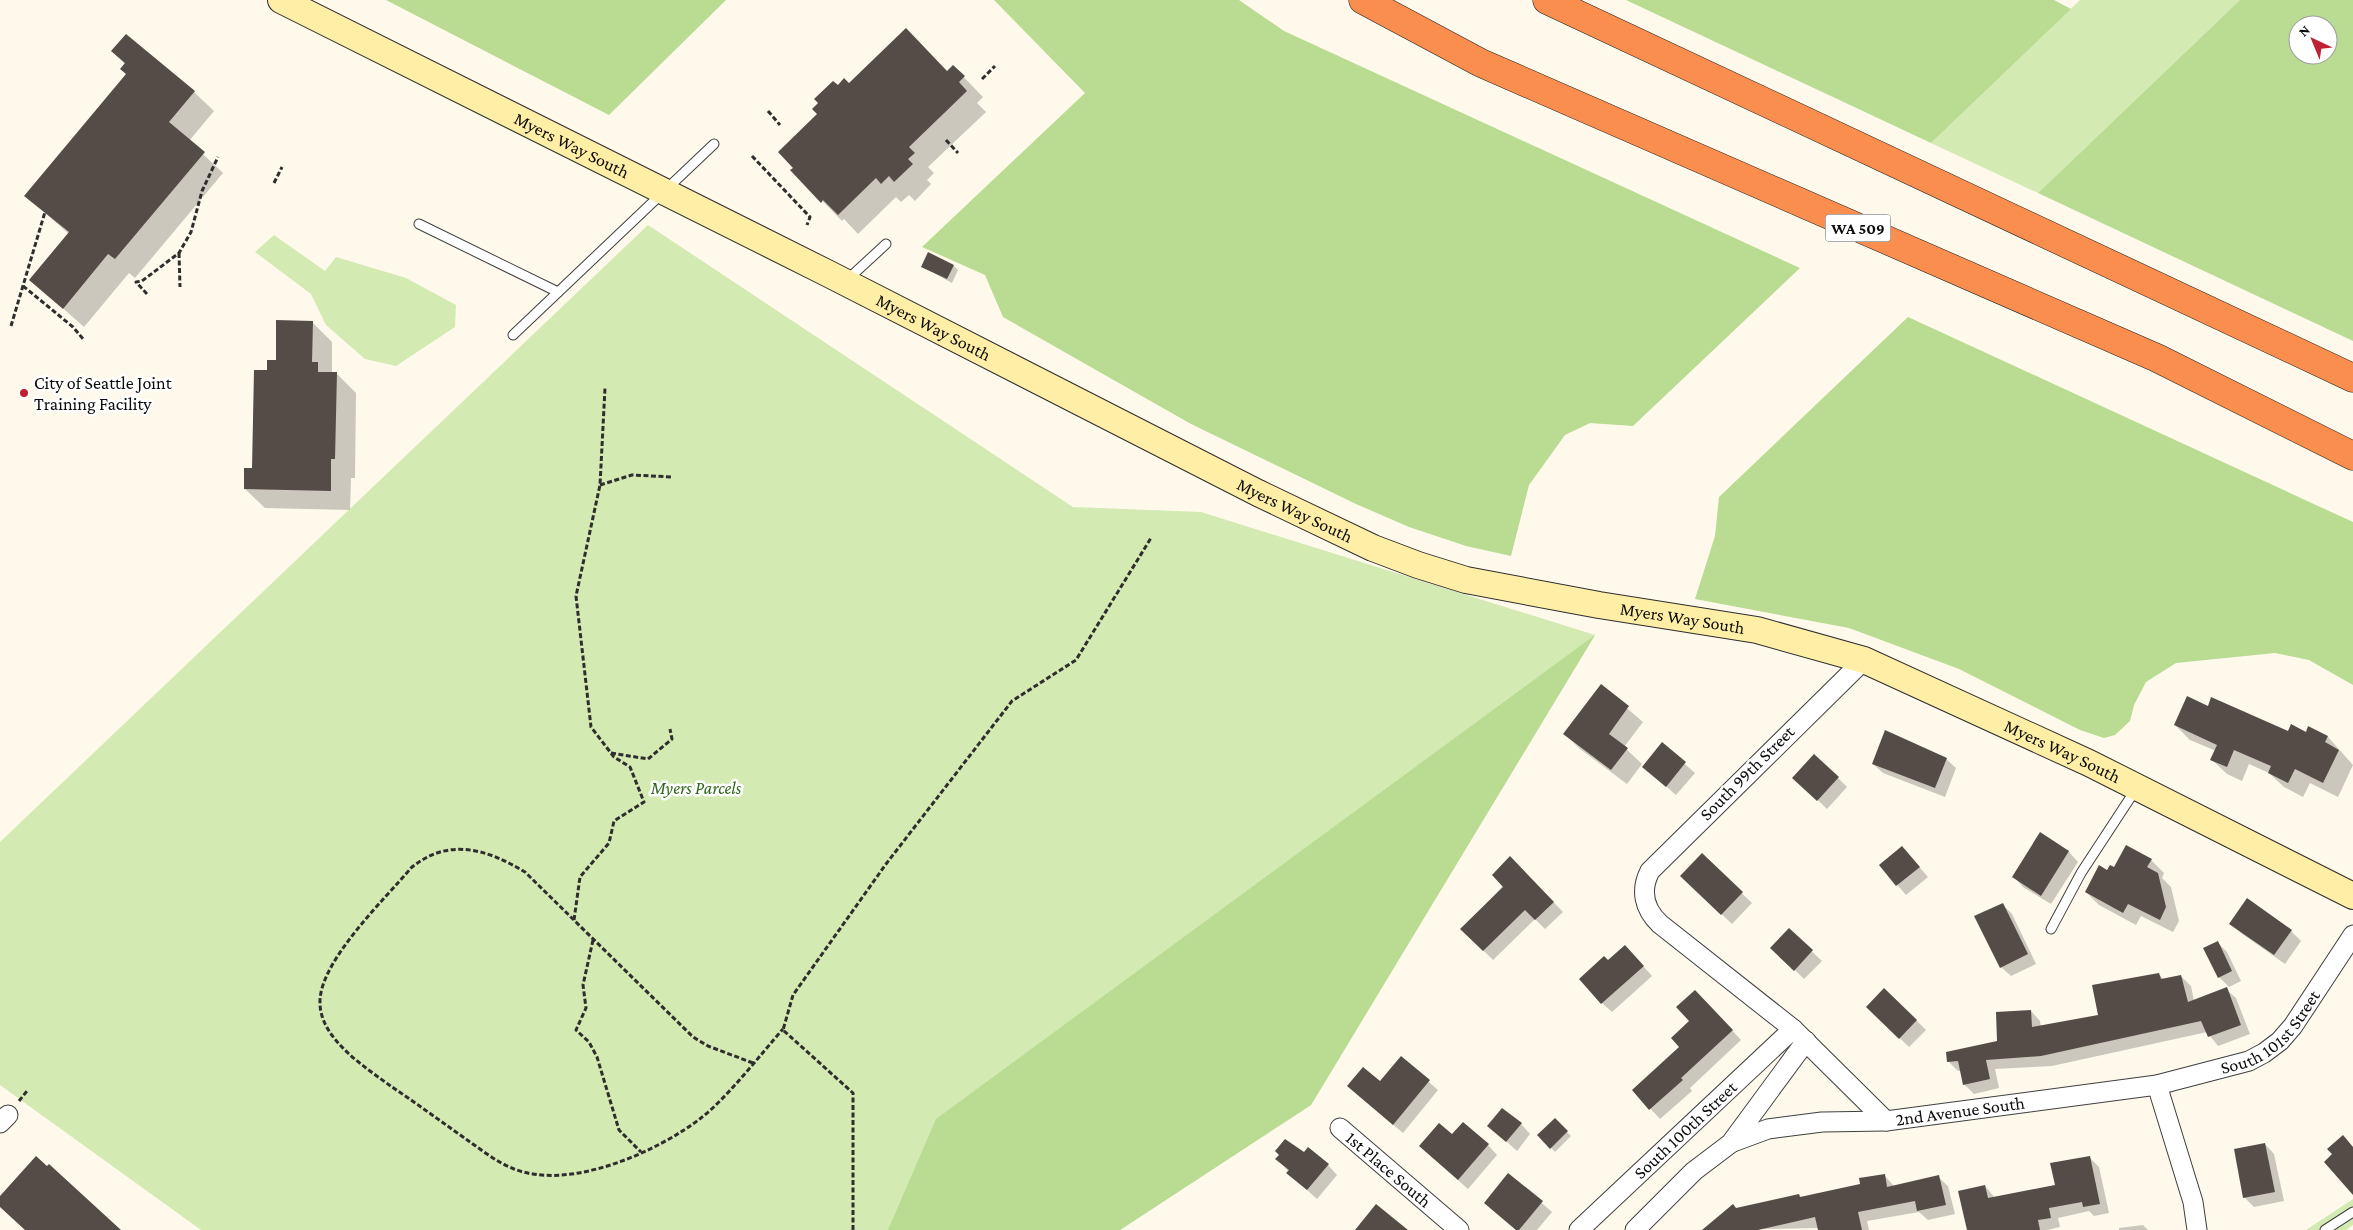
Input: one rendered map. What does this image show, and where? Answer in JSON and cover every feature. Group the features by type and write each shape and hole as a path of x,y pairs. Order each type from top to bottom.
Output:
{"highway":[{"name":"WA 509","path":"1363,0 1481,63 2157,358 2353,456"},
{"path":"1547,0 2353,378"}],"main road":[{"name":"Myers Way South","path":"281,0 1258,492 1373,548 1418,566 1466,580 1599,606 1757,630 1864,660 2137,787 2353,896"}],"street":[{"name":"South 99th Street","path":"1644,894 1644,882 1650,871 1864,660"},
{"name":"2nd Avenue South","path":"1644,894 1648,909 1660,924 1800,1035 1886,1120 2157,1085"},
{"name":"South 101st Street","path":"2157,1085 2230,1068 2264,1054 2280,1041 2293,1026 2353,935"},
{"name":"South 100th Street","path":"1730,1143 1800,1035"},
{"name":"South 100th Street","path":"1579,1230 1800,1035"},
{"path":"2157,1085 2193,1202 2198,1230"},
{"name":"South 100th Street","path":"1635,1230 1694,1171 1730,1143 1768,1129 1822,1122 1886,1120"},
{"name":"1st Place South","path":"1340,1128 1459,1230"}],"lane":[{"path":"513,335 714,144"},
{"path":"418,224 558,292"},
{"path":"844,282 886,244"},
{"path":"2051,929 2081,874 2137,787"},
{"path":"2325,1230 2353,1212"}],"path":[{"path":"982,79 995,66"},
{"path":"768,111 780,125"},
{"path":"946,140 958,153"},
{"path":"752,156 810,217 807,225"},
{"path":"147,294 136,282 142,281 179,253 191,232 202,191 218,157"},
{"path":"274,183 282,167"},
{"path":"11,326 45,212"},
{"path":"179,253 180,287"},
{"path":"23,286 73,327 84,340"},
{"path":"574,921 580,877 609,843 614,821 644,802 630,767 611,753 590,727 576,596 600,485 605,388"},
{"path":"600,485 632,475 671,477"},
{"path":"753,1062 708,1046 693,1037 524,872 501,857 478,851 449,848 423,857 411,868 334,959 323,982 320,1000 322,1013 332,1034 350,1057 488,1155 514,1169 540,1176 579,1172 623,1161 668,1139 702,1117 753,1062 783,1029 793,995 886,864 1012,702 1076,660 1151,538"},
{"path":"611,753 648,759 672,739 670,729"},
{"path":"593,939 583,985 586,1008 576,1030 589,1042 597,1057 619,1130 641,1152"},
{"path":"783,1029 853,1092 853,1230"}],"green space":[{"path":"386,0 726,0 609,115"},
{"path":"994,0 1239,0 1284,31 1800,268 1633,426 1590,423 1565,435 1529,485 1511,556 1466,546 1409,527 1356,504 1191,424 1003,317 985,275 922,247 1085,93"},
{"path":"1626,0 2054,0 2071,9 1931,143"},
{"path":"2080,0 2240,0 2038,193 1931,143"},
{"path":"2240,0 2353,0 2353,341 2038,193"},
{"name":"Myers Parcels","path":"648,225 1073,507 1201,512 1595,635 1311,1105 1120,1230 201,1230 0,1085 0,842"},
{"path":"274,235 325,271 336,257 406,278 456,305 455,327 396,366 365,359 326,325 311,294 255,252"},
{"path":"1908,317 2353,522 2353,685 2309,660 2275,653 2176,663 2146,682 2134,705 2130,721 2115,735 2104,738 2080,730 1959,669 1849,628 1695,599 1715,536 1719,497"},
{"path":"1595,635 1311,1105 1120,1230 888,1230 936,1119"},
{"path":"2353,1199 2353,1225 2346,1230 2306,1230"}],"building":[{"path":"906,28 947,71 953,65 965,76 959,82 967,91 909,147 915,153 908,159 913,164 894,182 889,176 881,184 876,178 838,215 823,200 821,203 790,170 793,168 778,152 817,114 812,109 818,103 814,99 833,81 838,85 844,78 849,83"},
{"path":"126,34 195,91 169,122 205,152 115,259 108,254 63,309 29,280 69,232 24,196 126,74 120,69 125,63 111,51"},
{"path":"928,252 954,265 947,279 921,267"},
{"path":"276,320 313,321 312,362 318,362 318,372 337,372 335,459 331,459 331,491 244,489 244,468 252,468 254,370 267,370 267,360 276,360"},
{"path":"1601,684 1629,706 1609,734 1628,748 1611,770 1563,734"},
{"path":"2187,696 2208,706 2211,697 2288,731 2291,724 2306,732 2308,726 2328,736 2325,742 2339,750 2323,783 2295,769 2288,783 2268,773 2271,766 2234,750 2227,767 2210,760 2217,745 2174,725"},
{"path":"1885,730 1947,758 1935,788 1872,764"},
{"path":"1662,742 1686,762 1666,787 1642,767"},
{"path":"1814,754 1839,777 1817,801 1792,778"},
{"path":"2040,832 2069,851 2041,896 2012,877"},
{"path":"2126,845 2152,859 2147,867 2158,873 2166,907 2160,920 2128,904 2123,913 2085,892 2099,865 2107,870 2110,865 2114,867"},
{"path":"1902,846 1920,867 1896,886 1879,865"},
{"path":"1702,853 1743,892 1721,915 1680,876"},
{"path":"1510,856 1554,902 1535,920 1525,910 1483,951 1460,929 1503,887 1492,875"},
{"path":"2247,898 2292,930 2274,955 2229,924"},
{"path":"2003,903 2028,954 2000,968 1974,916"},
{"path":"1789,928 1813,950 1794,971 1770,948"},
{"path":"2218,941 2232,971 2218,978 2203,948"},
{"path":"1625,945 1644,966 1601,1004 1579,979 1604,956 1608,960"},
{"path":"2159,973 2161,979 2181,975 2188,1002 2227,987 2241,1025 2208,1037 2201,1021 2041,1056 1986,1060 1990,1079 1963,1085 1958,1061 1947,1062 1946,1052 1997,1041 1996,1012 2031,1010 2032,1027 2098,1015 2092,985"},
{"path":"1884,988 1917,1020 1899,1039 1866,1007"},
{"path":"1695,990 1733,1030 1681,1078 1683,1080 1649,1110 1632,1090 1679,1047 1671,1038 1689,1021 1676,1007"},
{"path":"1401,1056 1430,1080 1393,1125 1347,1086 1363,1067 1380,1081"},
{"path":"1502,1108 1522,1123 1506,1142 1487,1126"},
{"path":"1555,1118 1568,1131 1550,1149 1537,1135"},
{"path":"1463,1122 1489,1144 1458,1180 1419,1146 1439,1123 1452,1134"},
{"path":"2343,1135 2353,1147 2353,1195 2324,1162 2332,1154 2327,1149"},
{"path":"1285,1139 1304,1152 1308,1147 1329,1164 1307,1190 1286,1173 1289,1170 1275,1159 1279,1155 1275,1151"},
{"path":"2265,1143 2275,1192 2243,1198 2234,1149"},
{"path":"36,1156 47,1166 49,1164 121,1230 25,1230 0,1207 0,1196"},
{"path":"2090,1156 2100,1204 2083,1207 2082,1202 2049,1208 2051,1218 2038,1220 2040,1230 1967,1230 1958,1191 1985,1185 1988,1198 2055,1185 2050,1163"},
{"path":"1508,1173 1543,1201 1519,1230 1516,1230 1484,1203"},
{"path":"1885,1174 1887,1187 1939,1175 1946,1205 1917,1211 1915,1201 1858,1212 1862,1230 1818,1230 1815,1217 1758,1230 1702,1230 1733,1204 1736,1208 1799,1194 1800,1197 1860,1184 1859,1178"},
{"path":"1376,1204 1408,1230 1355,1230"}],"place":[{"name":"City of Seattle Joint Training Facility","path":"24,393"}]}
